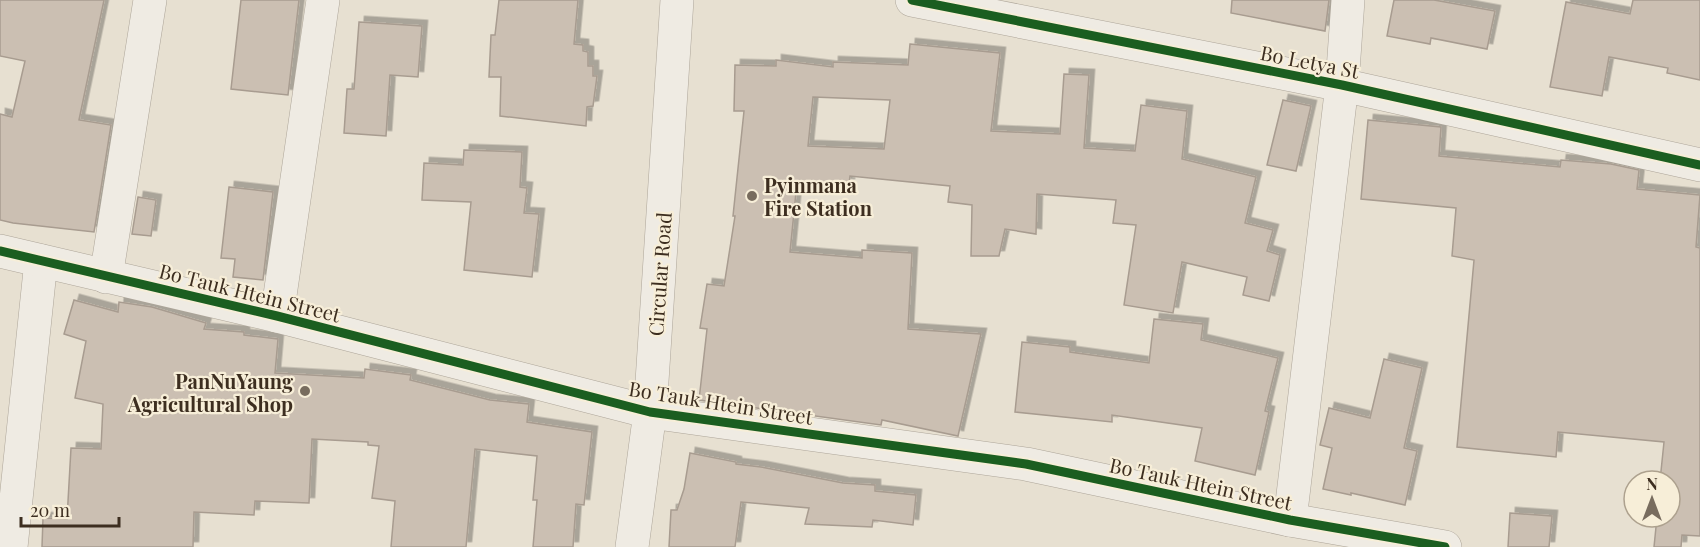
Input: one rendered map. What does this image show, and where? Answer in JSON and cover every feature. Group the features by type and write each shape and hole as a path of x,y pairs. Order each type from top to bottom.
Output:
{"street":[{"path":"106,277 150,0"},
{"path":"277,316 323,0"},
{"name":"Circular Road","path":"632,547 650,412 676,0"},
{"name":"Bo Letya St","path":"912,0 1342,85 1700,165"},
{"path":"1290,520 1342,85 1348,0"},
{"name":"Bo Tauk Htein Street","path":"0,251 277,316 650,412 1026,464 1290,520 1445,547"},
{"path":"11,547 41,261"}],"building":[{"path":"0,0 104,0 79,120 111,125 94,232 0,220 0,114 12,117 25,61 0,56"},
{"path":"241,0 299,0 288,95 231,89"},
{"path":"499,0 578,0 574,44 583,45 583,51 588,52 588,66 593,66 593,76 597,76 593,106 587,107 586,126 500,116 501,77 489,77 491,35 495,35"},
{"path":"1232,0 1329,0 1325,31 1231,13"},
{"path":"1394,0 1434,0 1495,11 1487,49 1431,38 1430,44 1387,36"},
{"path":"1633,0 1700,0 1700,80 1667,73 1668,68 1609,57 1602,96 1550,87 1566,2 1630,14"},
{"path":"359,22 422,26 418,77 390,75 386,136 344,133 347,89 354,89"},
{"path":"910,44 1000,53 991,131 1060,134 1064,74 1089,75 1084,148 1135,151 1141,105 1187,111 1182,159 1256,177 1245,223 1273,230 1267,251 1280,255 1269,301 1243,295 1247,277 1182,262 1173,313 1124,305 1136,225 1113,223 1116,200 1037,194 1036,234 1005,229 999,256 971,256 972,205 948,202 950,186 850,176 849,184 797,182 790,252 862,258 862,250 912,253 908,329 981,334 958,436 882,420 881,425 699,400 707,329 700,328 707,284 724,286 735,216 733,216 744,111 734,111 735,65 776,66 776,60 833,67 833,62 908,65","holes":["813,97 890,100 884,149 808,146"]},
{"path":"1283,100 1311,106 1296,171 1267,165"},
{"path":"1368,120 1441,127 1439,156 1560,167 1561,160 1611,164 1639,170 1637,189 1700,195 1696,247 1700,248 1700,536 1682,535 1681,547 1654,547 1656,529 1682,529 1682,469 1661,469 1664,442 1558,432 1556,457 1457,447 1474,260 1452,256 1456,208 1361,199"},
{"path":"464,150 522,152 520,187 527,188 524,213 539,214 532,277 464,270 471,202 422,200 424,163 463,165"},
{"path":"229,187 273,192 263,280 233,277 235,259 221,258"},
{"path":"138,197 156,200 151,236 132,234"},
{"path":"74,300 118,312 119,302 152,307 206,323 204,329 244,332 244,335 278,339 275,373 364,378 365,369 411,375 410,380 490,400 529,404 527,422 592,432 584,505 576,504 573,547 533,547 537,500 533,500 537,456 475,449 466,547 391,547 395,501 372,498 379,446 368,445 368,442 312,439 309,503 255,501 254,515 194,512 193,547 42,547 43,518 67,519 71,448 101,449 103,404 75,398 86,341 64,334"},
{"path":"1154,319 1203,324 1201,340 1278,358 1265,411 1269,412 1255,475 1195,461 1202,428 1112,415 1112,422 1015,412 1022,342 1070,347 1070,352 1149,363"},
{"path":"1384,359 1422,368 1404,448 1417,451 1405,505 1323,489 1332,448 1320,445 1329,408 1370,418"},
{"path":"690,453 736,462 736,464 843,483 875,485 875,491 916,495 913,525 873,520 872,527 805,524 809,508 741,502 735,547 669,547 671,510 677,510 684,489"},
{"path":"1510,513 1552,516 1549,547 1508,547"}],"cycle path":[{"path":"912,0 1342,85 1700,165"},
{"path":"0,251 277,316 650,412 1026,464 1290,520 1445,547"}],"place":[{"name":"Pyinmana Fire Station","path":"752,196"},
{"name":"PanNuYaung Agricultural Shop","path":"305,391"}]}
